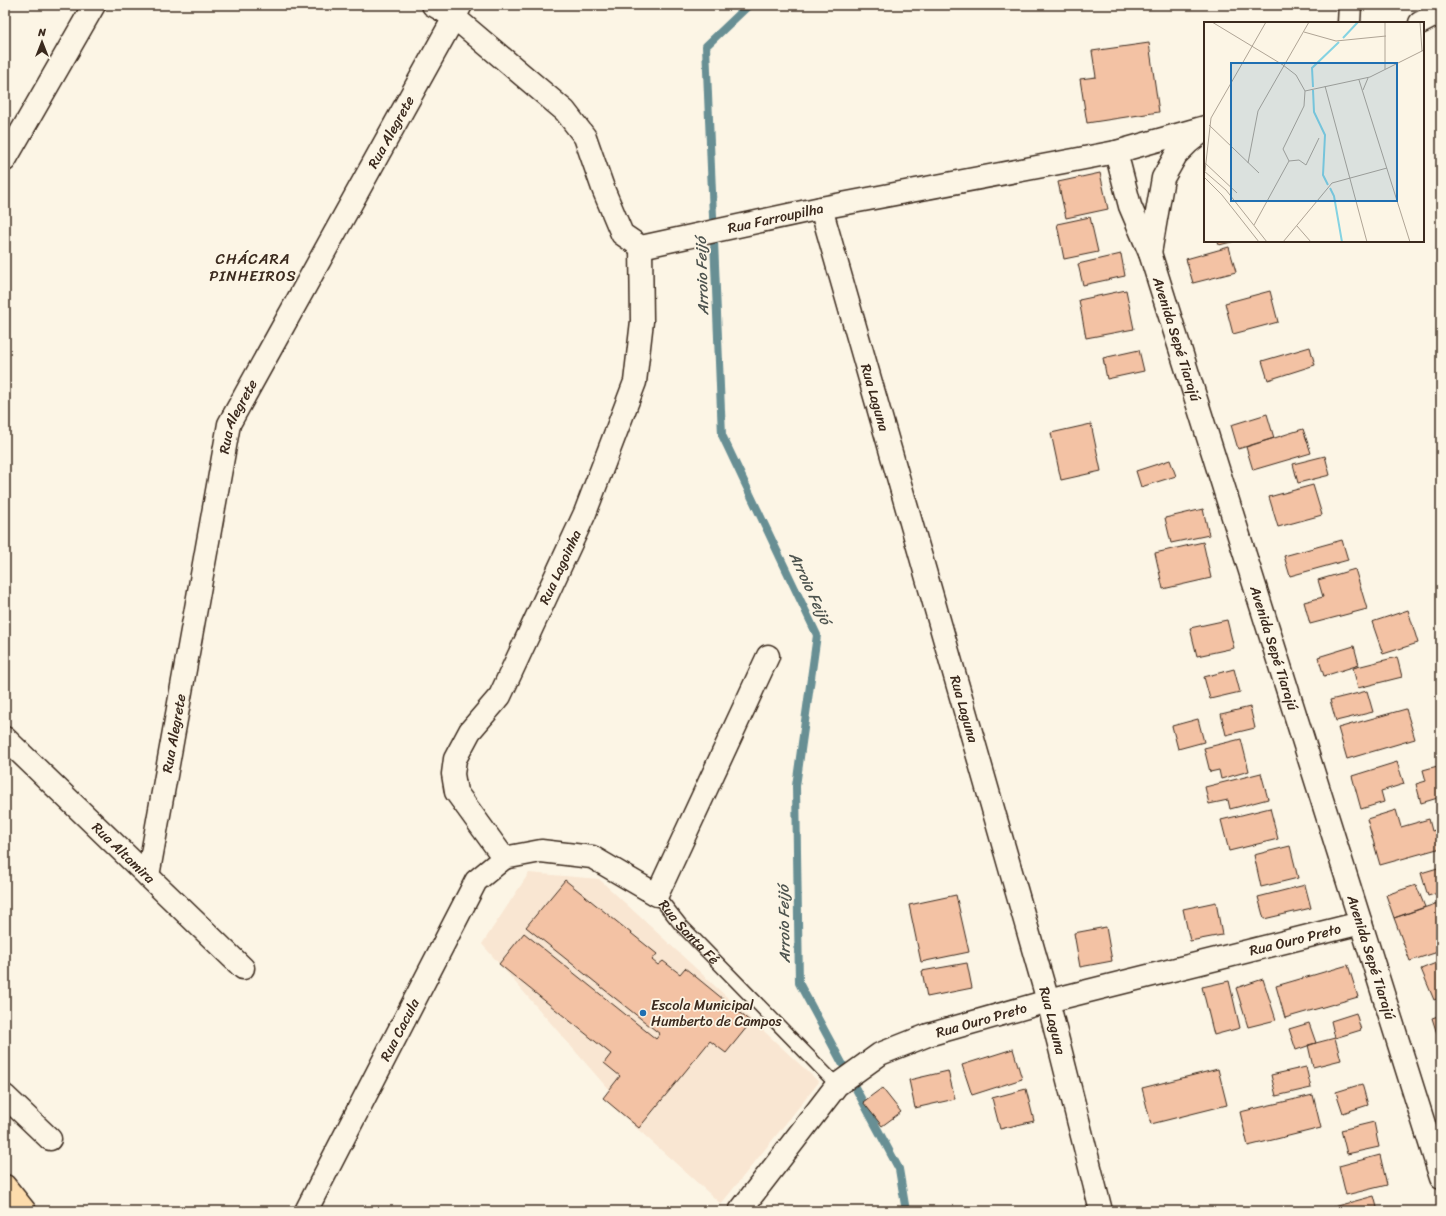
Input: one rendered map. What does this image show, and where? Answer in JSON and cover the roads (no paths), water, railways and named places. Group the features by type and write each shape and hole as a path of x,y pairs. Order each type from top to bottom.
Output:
{"main road":[{"path":"5,1186 25,1211"}],"street":[{"path":"5,160 94,5"},
{"path":"433,5 458,11 569,116 585,137 604,191 622,234 641,247"},
{"path":"1350,5 1350,22"},
{"name":"Rua Alegrete","path":"148,876 229,424 458,11"},
{"path":"1422,22 1441,12"},
{"name":"Rua Farroupilha","path":"641,247 821,208 1116,152 1204,127"},
{"name":"Avenida Sepé Tiarajú","path":"1204,131 1189,142 1176,155 1163,178 1150,253 1441,1178"},
{"path":"1116,152 1130,206 1150,253"},
{"name":"Rua Laguna","path":"821,208 1048,1001 1101,1211"},
{"name":"Rua Lagoinha","path":"504,858 456,792 453,774 455,759 470,731 500,696 585,513 635,382 642,321 641,247"},
{"path":"657,895 768,656"},
{"name":"Rua Altamira","path":"5,738 243,968"},
{"name":"Rua Santa Fé","path":"504,858 541,851 592,856 657,895"},
{"name":"Rua Cacula","path":"306,1211 476,881 504,858"},
{"name":"Rua Ouro Preto","path":"740,1211 837,1085 880,1054 914,1040 1048,1001 1361,923"},
{"path":"5,1096 50,1139"}],"lane":[{"name":"Rua Santa Fé","path":"657,895 680,924 837,1085"}],"waterway":[{"name":"Arroio Feijó","path":"749,5 706,46 722,435 817,635 796,786 799,983 899,1169 906,1211"}],"place":[{"name":"Escola Municipal Humberto de Campos","path":"643,1013"}],"district":[{"name":"CHÁCARA PINHEIROS","path":"253,268"}]}
